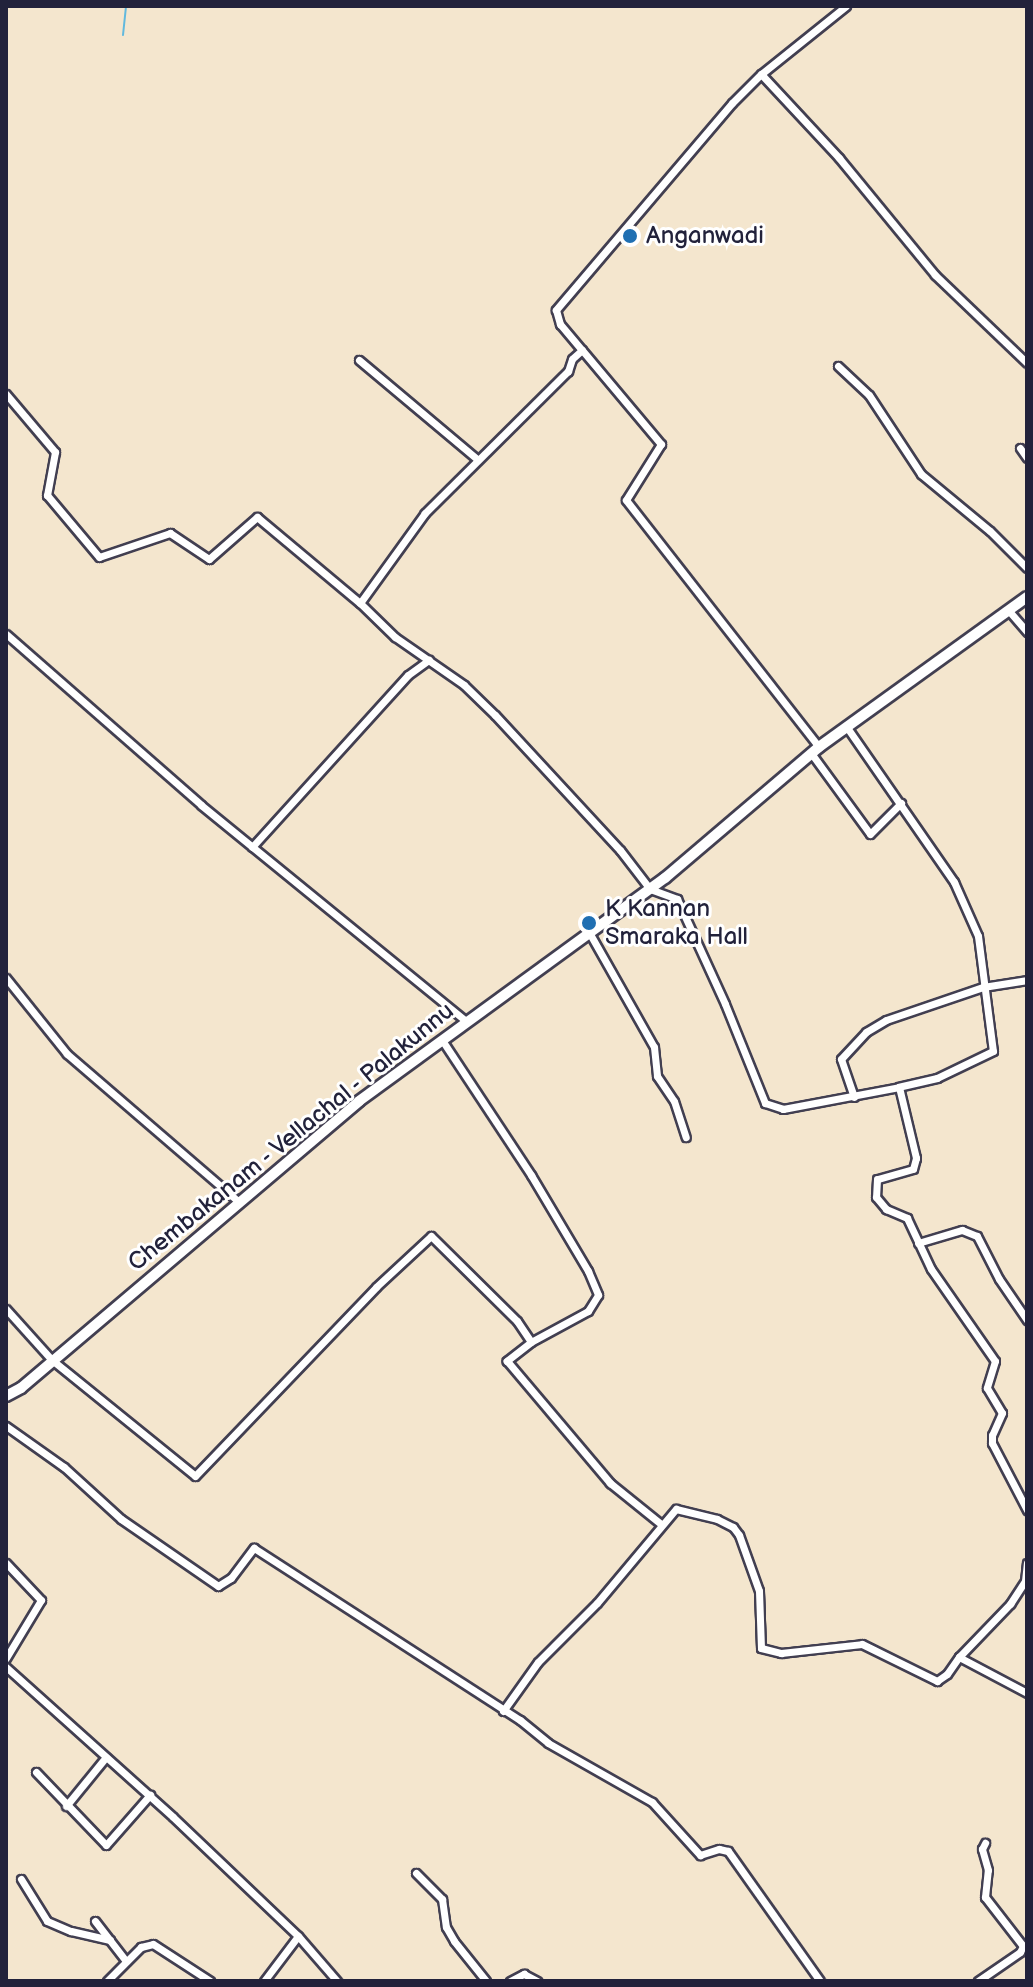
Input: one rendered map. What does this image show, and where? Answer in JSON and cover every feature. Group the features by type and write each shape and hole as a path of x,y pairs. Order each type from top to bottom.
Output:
{"main road":[{"name":"Chembakanam - Vellachal - Palakunnu","path":"6,1396 21,1388 359,1101 684,864 815,750 1027,597"}],"street":[{"path":"846,6 761,74 656,189 556,310 560,324 661,444 626,500 815,750 870,834 901,803"},
{"path":"761,74 839,158 935,275 1027,363"},
{"path":"360,603 425,513 568,371 572,359 582,350"},
{"path":"359,360 478,460"},
{"path":"838,366 869,395 921,474 990,531 1027,568"},
{"path":"6,394 55,452 47,495 99,557 170,533 209,559 257,517 360,603 395,637 464,685 620,850 650,889 677,899 765,1103 783,1109 937,1078 993,1051 978,936 954,882 846,726"},
{"path":"1020,448 1027,458"},
{"path":"1009,611 1027,632"},
{"path":"6,634 252,847 466,1021"},
{"path":"252,847 408,675 429,660"},
{"path":"590,934 654,1047 657,1076 674,1101 686,1137"},
{"path":"6,978 67,1054 239,1202"},
{"path":"854,1097 841,1059 866,1032 886,1020 983,987 1027,980"},
{"path":"442,1040 531,1175 588,1271 598,1295 588,1311 531,1342 507,1361 610,1483 661,1524"},
{"path":"899,1087 916,1158 913,1169 877,1179 876,1197 886,1209 907,1218 931,1269 995,1361 987,1388 1002,1413 992,1435 992,1443 1027,1510"},
{"path":"918,1243 962,1230 977,1236 999,1279 1027,1320"},
{"path":"6,1309 52,1360 195,1476 303,1367 376,1287 431,1236 517,1321 531,1342"},
{"path":"6,1426 64,1467 121,1519 218,1586 231,1578 254,1548 548,1743 652,1802 700,1855 719,1849 728,1851 820,1981"},
{"path":"503,1711 538,1662 597,1603 670,1513 682,1509 733,1527 759,1591 758,1644 765,1650 801,1653 824,1646 862,1644 937,1681 947,1674 959,1657 1010,1604 1025,1581 1027,1563"},
{"path":"6,1563 41,1600 6,1658"},
{"path":"959,1657 1027,1693"},
{"path":"6,1667 150,1795 298,1936 337,1981"},
{"path":"66,1806 106,1757"},
{"path":"36,1772 106,1845 150,1795"},
{"path":"978,1981 1020,1952 1023,1946 985,1897 988,1870 982,1849 985,1843"},
{"path":"416,1873 442,1899 446,1927 486,1981"},
{"path":"21,1879 47,1921 71,1931 110,1940"},
{"path":"95,1921 126,1961"},
{"path":"264,1981 298,1936"},
{"path":"107,1981 141,1947 153,1944 210,1981"},
{"path":"510,1981 524,1974 537,1981"}],"waterway":[{"path":"123,35 126,6"}],"place":[{"name":"Anganwadi","path":"630,236"},
{"name":"K Kannan Smaraka Hall","path":"589,923"}]}
